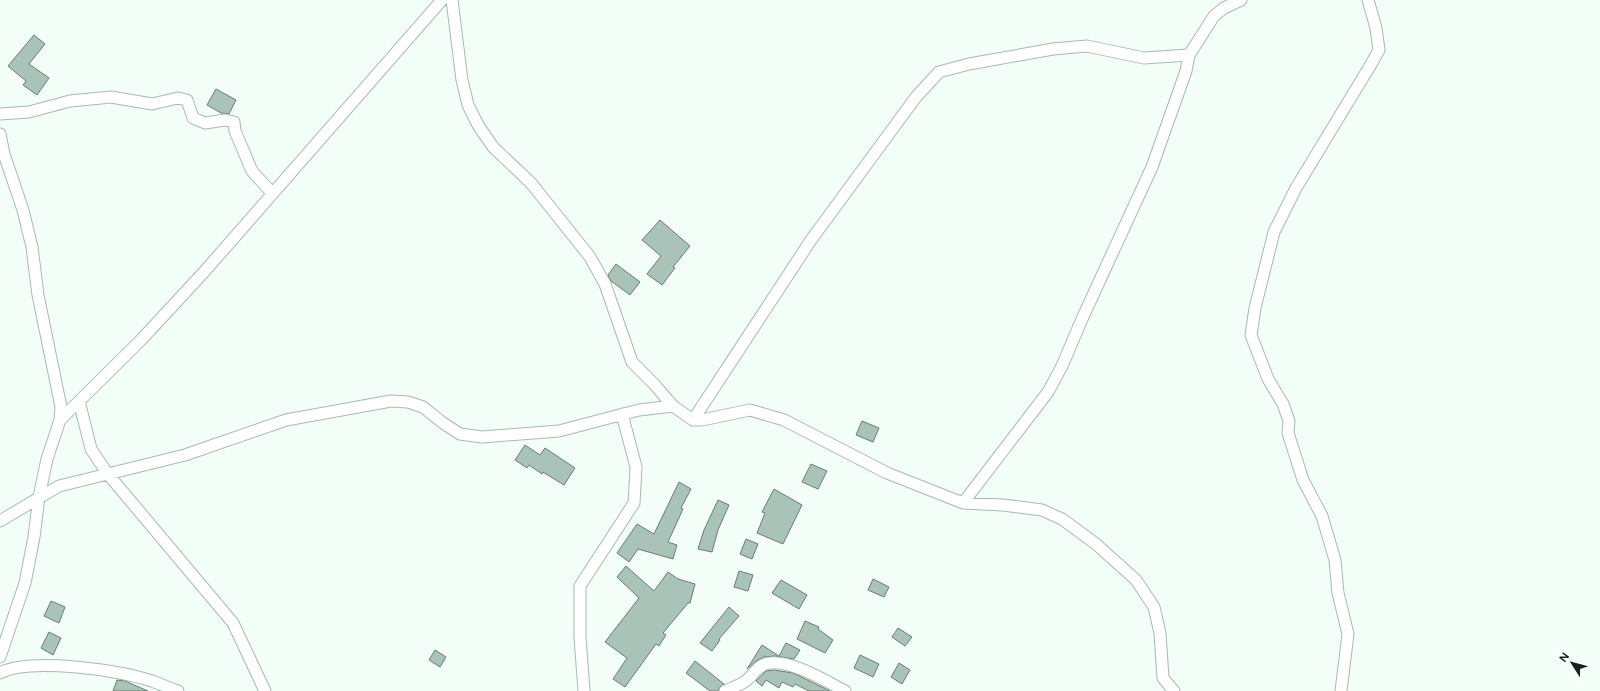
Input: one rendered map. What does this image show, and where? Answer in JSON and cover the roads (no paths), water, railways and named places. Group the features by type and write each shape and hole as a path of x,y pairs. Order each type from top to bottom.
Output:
{"street":[{"path":"60,420 142,340 442,0"},
{"path":"452,0 462,80 468,105 478,125 494,147 531,183 590,257 605,284 632,362 673,406 693,420 702,420 750,410 784,420 887,473 963,503 1003,505 1042,510 1062,518 1096,544 1136,580 1154,607 1160,633 1163,678 1174,691"},
{"path":"963,503 1048,392 1062,366 1082,319 1152,168 1186,71 1189,55 1214,16 1224,8 1241,0"},
{"path":"1341,691 1348,634 1338,593 1335,560 1322,516 1303,480 1288,433 1289,421 1283,404 1268,379 1251,336 1255,308 1274,232 1296,188 1379,50 1376,28 1368,0"},
{"path":"693,420 811,240 916,97 939,72 969,64 1053,49 1087,46 1144,58 1189,55"},
{"path":"0,114 29,112 70,101 111,97 152,104 178,98 188,100 193,118 205,123 225,120 234,122 235,131 252,171 272,193"},
{"path":"0,134 4,154 23,210 32,247 38,295 61,407 60,420 47,459 39,497 34,536 25,583 0,657"},
{"path":"79,401 91,449 107,473 233,623 264,691"},
{"path":"0,521 59,486 107,473 186,455 286,420 391,401 408,402 423,407 442,423 460,434 482,437 559,431 639,410 673,406"},
{"path":"584,691 580,638 580,586 634,503 636,467 622,414"},
{"path":"725,691 744,687 755,671 765,664 788,664 813,674 845,691"},
{"path":"0,673 8,669 39,666 96,668 151,680 178,691"}]}
